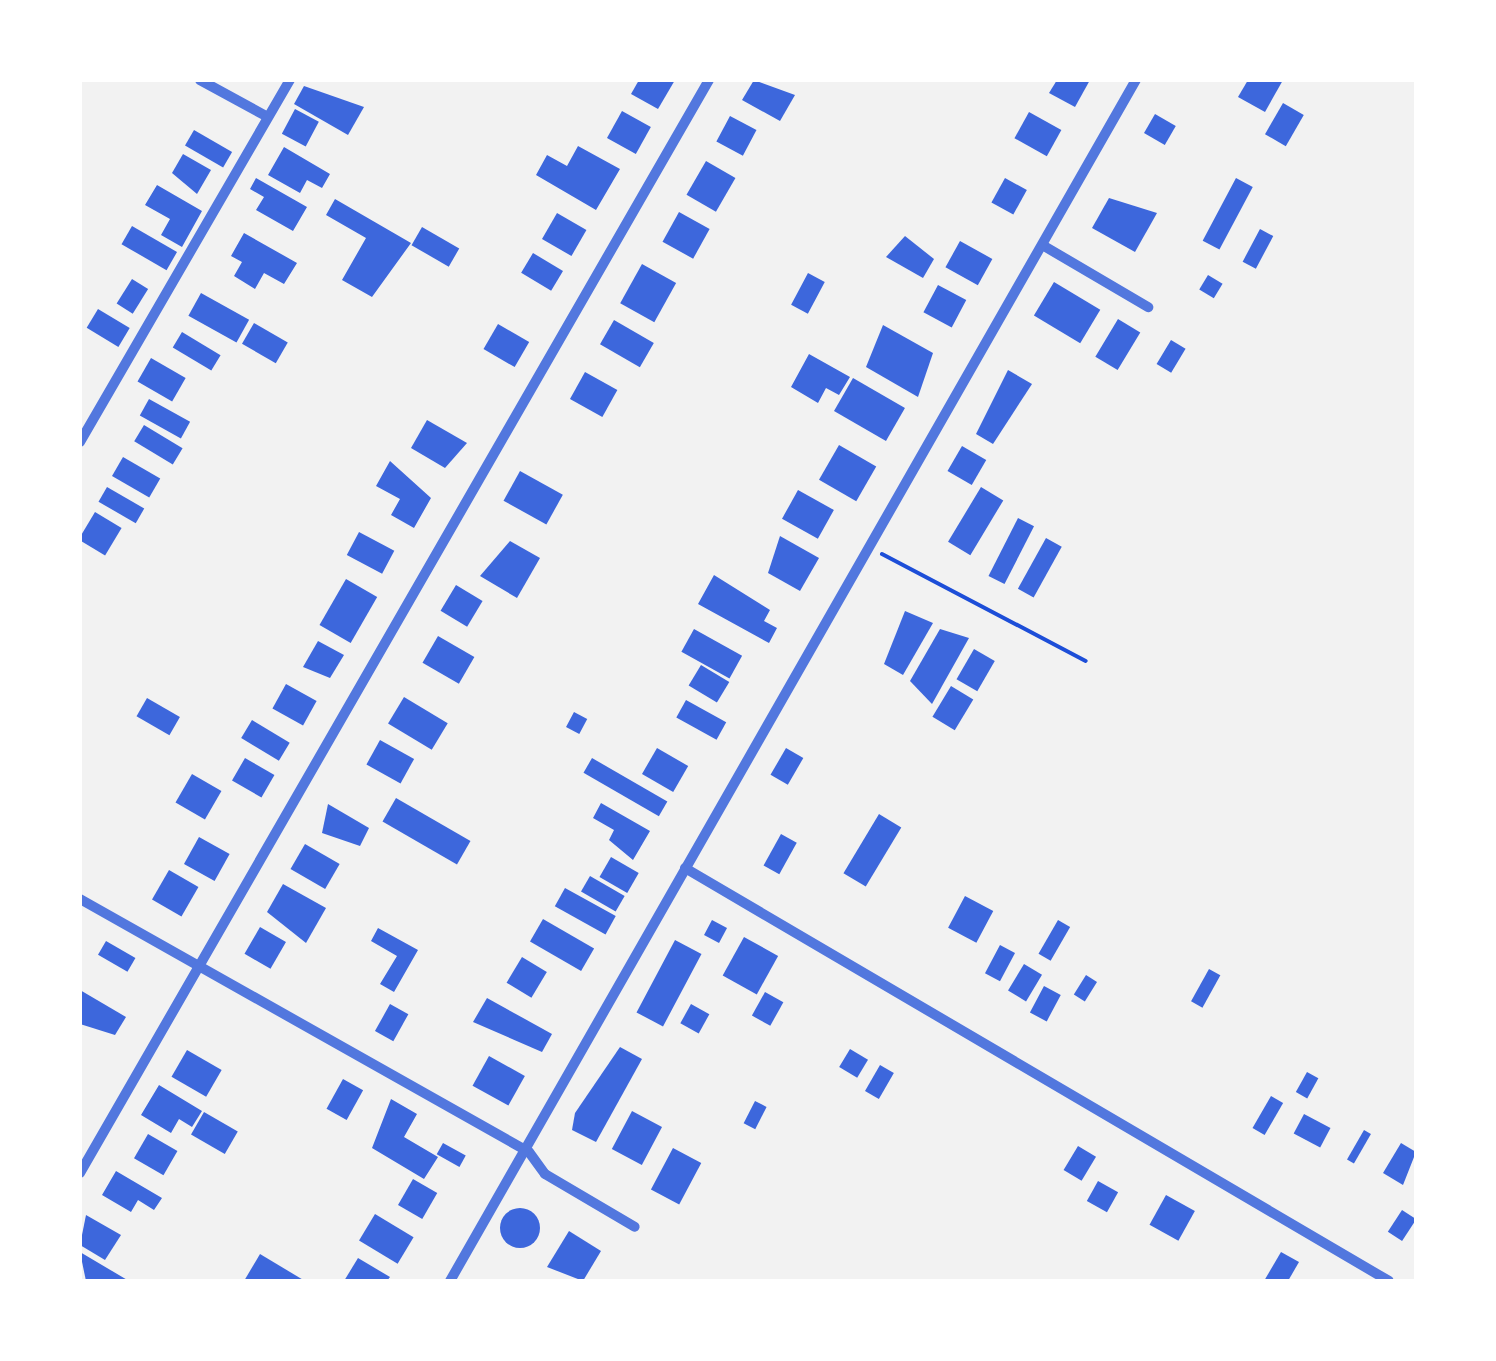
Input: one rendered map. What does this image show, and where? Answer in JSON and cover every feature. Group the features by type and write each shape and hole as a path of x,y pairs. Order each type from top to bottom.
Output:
{"street":[{"path":"200,80 268,117"},
{"path":"80,442 290,80"},
{"path":"80,1173 710,80"},
{"path":"450,1281 528,1152 685,868 1136,80"},
{"path":"1044,246 1148,307"},
{"path":"685,868 1388,1281"},
{"path":"80,898 528,1152 545,1174 635,1227"}],"path":[{"path":"869,547 1086,661"}],"building":[{"path":"639,80 675,80 658,109 631,94"},
{"path":"754,80 795,95 780,121 742,100"},
{"path":"1057,80 1090,80 1075,107 1049,93"},
{"path":"1248,80 1283,80 1265,112 1238,97"},
{"path":"304,86 364,107 348,135 294,104"},
{"path":"1283,103 1304,115 1286,146 1265,134"},
{"path":"295,109 319,122 306,146 282,134"},
{"path":"622,111 651,127 636,154 607,138"},
{"path":"1029,112 1061,130 1047,156 1014,138"},
{"path":"1155,114 1176,126 1165,145 1144,133"},
{"path":"730,116 756,130 743,156 716,142"},
{"path":"194,130 232,152 223,168 185,146"},
{"path":"578,146 620,169 596,210 536,175 547,155 567,166"},
{"path":"284,147 330,174 322,188 307,180 300,193 268,175"},
{"path":"183,154 211,170 197,194 172,173"},
{"path":"706,161 735,178 716,212 686,195"},
{"path":"256,178 307,207 293,231 256,210 264,197 250,189"},
{"path":"1005,178 1027,190 1013,215 991,202"},
{"path":"1236,178 1253,187 1219,250 1203,241"},
{"path":"157,185 202,211 182,247 161,235 170,219 145,205"},
{"path":"1109,198 1157,213 1135,252 1092,228"},
{"path":"335,199 411,243 372,297 342,280 366,238 326,215"},
{"path":"679,212 710,229 693,259 663,242"},
{"path":"557,213 586,230 571,256 542,239"},
{"path":"132,226 177,252 167,270 122,244"},
{"path":"422,227 459,249 449,267 412,245"},
{"path":"1260,229 1273,236 1256,269 1243,262"},
{"path":"244,233 297,263 284,284 264,273 255,289 234,276 242,262 231,256"},
{"path":"905,236 934,259 923,278 886,257"},
{"path":"960,241 992,259 978,285 945,267"},
{"path":"533,253 563,271 551,291 521,273"},
{"path":"642,264 676,283 654,322 620,303"},
{"path":"808,273 825,282 808,314 791,305"},
{"path":"1208,275 1223,284 1214,298 1199,290"},
{"path":"132,279 148,289 133,314 117,304"},
{"path":"1054,282 1100,310 1080,343 1034,315"},
{"path":"938,285 966,300 952,327 923,312"},
{"path":"201,293 249,320 236,342 188,316"},
{"path":"98,309 130,328 118,347 87,328"},
{"path":"1118,319 1140,332 1118,370 1095,357"},
{"path":"614,320 654,343 640,367 600,344"},
{"path":"254,323 288,342 276,363 242,344"},
{"path":"498,324 529,342 515,367 484,349"},
{"path":"883,325 933,353 918,397 866,367"},
{"path":"182,332 221,355 211,371 173,347"},
{"path":"1171,340 1186,349 1171,373 1157,364"},
{"path":"809,354 850,377 839,395 826,388 818,403 791,387"},
{"path":"151,358 186,378 172,401 138,381"},
{"path":"1008,370 1032,384 993,444 976,434"},
{"path":"585,372 617,390 602,417 570,399"},
{"path":"853,378 905,408 886,441 834,411"},
{"path":"149,399 190,422 181,438 140,416"},
{"path":"427,420 467,443 445,468 411,448"},
{"path":"144,425 183,448 173,464 134,441"},
{"path":"839,445 876,466 856,501 819,480"},
{"path":"962,446 986,460 972,485 948,471"},
{"path":"123,457 160,478 149,498 112,476"},
{"path":"390,461 431,498 414,528 391,515 400,499 376,486"},
{"path":"520,471 563,495 546,524 504,501"},
{"path":"107,487 144,508 136,523 98,502"},
{"path":"981,487 1003,500 970,555 948,542"},
{"path":"798,490 834,510 818,539 782,519"},
{"path":"95,512 122,528 105,555 80,540"},
{"path":"1018,518 1034,526 1005,584 988,576"},
{"path":"359,532 394,551 382,574 347,555"},
{"path":"780,536 819,558 800,591 768,573"},
{"path":"1046,538 1062,547 1034,597 1018,589"},
{"path":"510,541 540,558 517,598 480,576"},
{"path":"714,575 770,610 764,621 777,628 769,643 698,604"},
{"path":"346,579 377,597 351,643 320,625"},
{"path":"456,585 483,601 467,627 441,611"},
{"path":"905,611 933,623 903,675 884,664"},
{"path":"694,629 742,656 729,678 681,652"},
{"path":"940,629 969,638 932,704 910,681"},
{"path":"438,636 474,657 459,684 422,663"},
{"path":"318,641 344,655 330,678 303,667"},
{"path":"974,649 995,661 977,691 956,679"},
{"path":"701,665 729,682 717,703 689,686"},
{"path":"286,684 317,701 303,725 272,708"},
{"path":"951,686 973,699 955,730 932,717"},
{"path":"404,697 448,723 432,750 388,724"},
{"path":"147,698 180,717 169,735 136,716"},
{"path":"686,700 726,722 717,740 676,717"},
{"path":"574,712 587,719 579,734 566,727"},
{"path":"252,720 290,743 279,761 241,738"},
{"path":"380,740 414,759 401,783 366,764"},
{"path":"657,748 688,766 673,792 642,774"},
{"path":"786,748 803,758 788,785 770,775"},
{"path":"245,758 274,775 261,798 232,781"},
{"path":"592,758 667,802 659,816 584,773"},
{"path":"192,774 221,791 205,820 176,803"},
{"path":"396,798 470,841 457,864 382,821"},
{"path":"601,803 650,831 633,860 609,840 614,830 593,818"},
{"path":"328,804 369,828 360,846 322,833"},
{"path":"879,814 901,827 866,887 843,873"},
{"path":"781,834 797,843 779,874 764,865"},
{"path":"199,837 230,854 215,881 184,864"},
{"path":"305,844 340,864 325,889 290,869"},
{"path":"611,857 639,873 627,893 600,877"},
{"path":"169,870 198,887 181,916 152,899"},
{"path":"590,876 625,896 616,912 581,892"},
{"path":"283,884 326,908 306,943 267,912"},
{"path":"565,888 616,916 606,934 555,906"},
{"path":"965,896 993,911 976,943 948,928"},
{"path":"543,919 594,948 581,971 530,942"},
{"path":"712,920 727,928 719,943 704,935"},
{"path":"1058,920 1070,927 1051,961 1038,954"},
{"path":"260,927 286,942 270,969 244,954"},
{"path":"378,928 418,950 394,992 380,984 397,956 371,941"},
{"path":"744,937 778,956 757,994 723,975"},
{"path":"675,940 701,954 663,1026 637,1012"},
{"path":"106,941 135,958 127,972 98,955"},
{"path":"1000,945 1015,953 1000,981 985,973"},
{"path":"522,957 547,972 531,998 507,983"},
{"path":"1024,964 1042,975 1026,1001 1008,991"},
{"path":"1209,969 1220,975 1202,1008 1191,1001"},
{"path":"1086,975 1097,982 1085,1001 1074,995"},
{"path":"1044,986 1061,995 1047,1021 1030,1012"},
{"path":"80,990 126,1017 115,1035 80,1024"},
{"path":"765,992 783,1002 770,1026 752,1016"},
{"path":"487,998 552,1034 542,1052 473,1022"},
{"path":"390,1004 408,1014 393,1041 375,1031"},
{"path":"691,1004 709,1014 699,1033 680,1023"},
{"path":"620,1047 642,1059 596,1142 572,1130 575,1113"},
{"path":"850,1049 868,1060 857,1078 839,1067"},
{"path":"187,1050 222,1070 206,1097 172,1077"},
{"path":"489,1056 525,1076 508,1106 473,1086"},
{"path":"880,1065 894,1073 879,1099 865,1091"},
{"path":"1307,1072 1318,1078 1307,1098 1296,1092"},
{"path":"343,1079 363,1090 347,1120 327,1109"},
{"path":"159,1085 202,1111 192,1127 179,1119 171,1133 141,1115"},
{"path":"1271,1096 1283,1103 1265,1135 1252,1128"},
{"path":"391,1099 417,1114 404,1137 438,1157 424,1179 372,1148"},
{"path":"755,1101 767,1107 755,1129 744,1123"},
{"path":"632,1111 662,1127 642,1165 612,1149"},
{"path":"204,1112 238,1132 225,1154 191,1135"},
{"path":"1304,1114 1330,1128 1320,1148 1294,1133"},
{"path":"1364,1130 1371,1134 1354,1163 1347,1159"},
{"path":"148,1134 177,1151 163,1175 134,1158"},
{"path":"443,1143 466,1156 459,1167 437,1154"},
{"path":"1401,1143 1416,1152 1403,1185 1383,1173"},
{"path":"1078,1146 1096,1157 1082,1181 1064,1170"},
{"path":"673,1148 701,1163 679,1205 651,1189"},
{"path":"116,1171 162,1198 154,1210 138,1200 131,1212 102,1195"},
{"path":"413,1179 437,1193 422,1219 398,1205"},
{"path":"1098,1181 1118,1192 1107,1212 1087,1201"},
{"path":"1166,1195 1195,1211 1178,1241 1150,1225"},
{"path":"520,1208 534,1214 540,1228 534,1242 520,1248 506,1242 500,1228 506,1214"},
{"path":"1402,1210 1416,1219 1402,1241 1388,1232"},
{"path":"375,1214 414,1237 398,1264 359,1241"},
{"path":"86,1215 121,1235 105,1260 80,1245"},
{"path":"569,1231 601,1251 583,1281 547,1267"},
{"path":"80,1252 129,1281 86,1281"},
{"path":"1281,1252 1299,1262 1288,1281 1264,1281"},
{"path":"260,1254 305,1281 244,1281"},
{"path":"358,1258 390,1277 387,1281 344,1281"}]}
